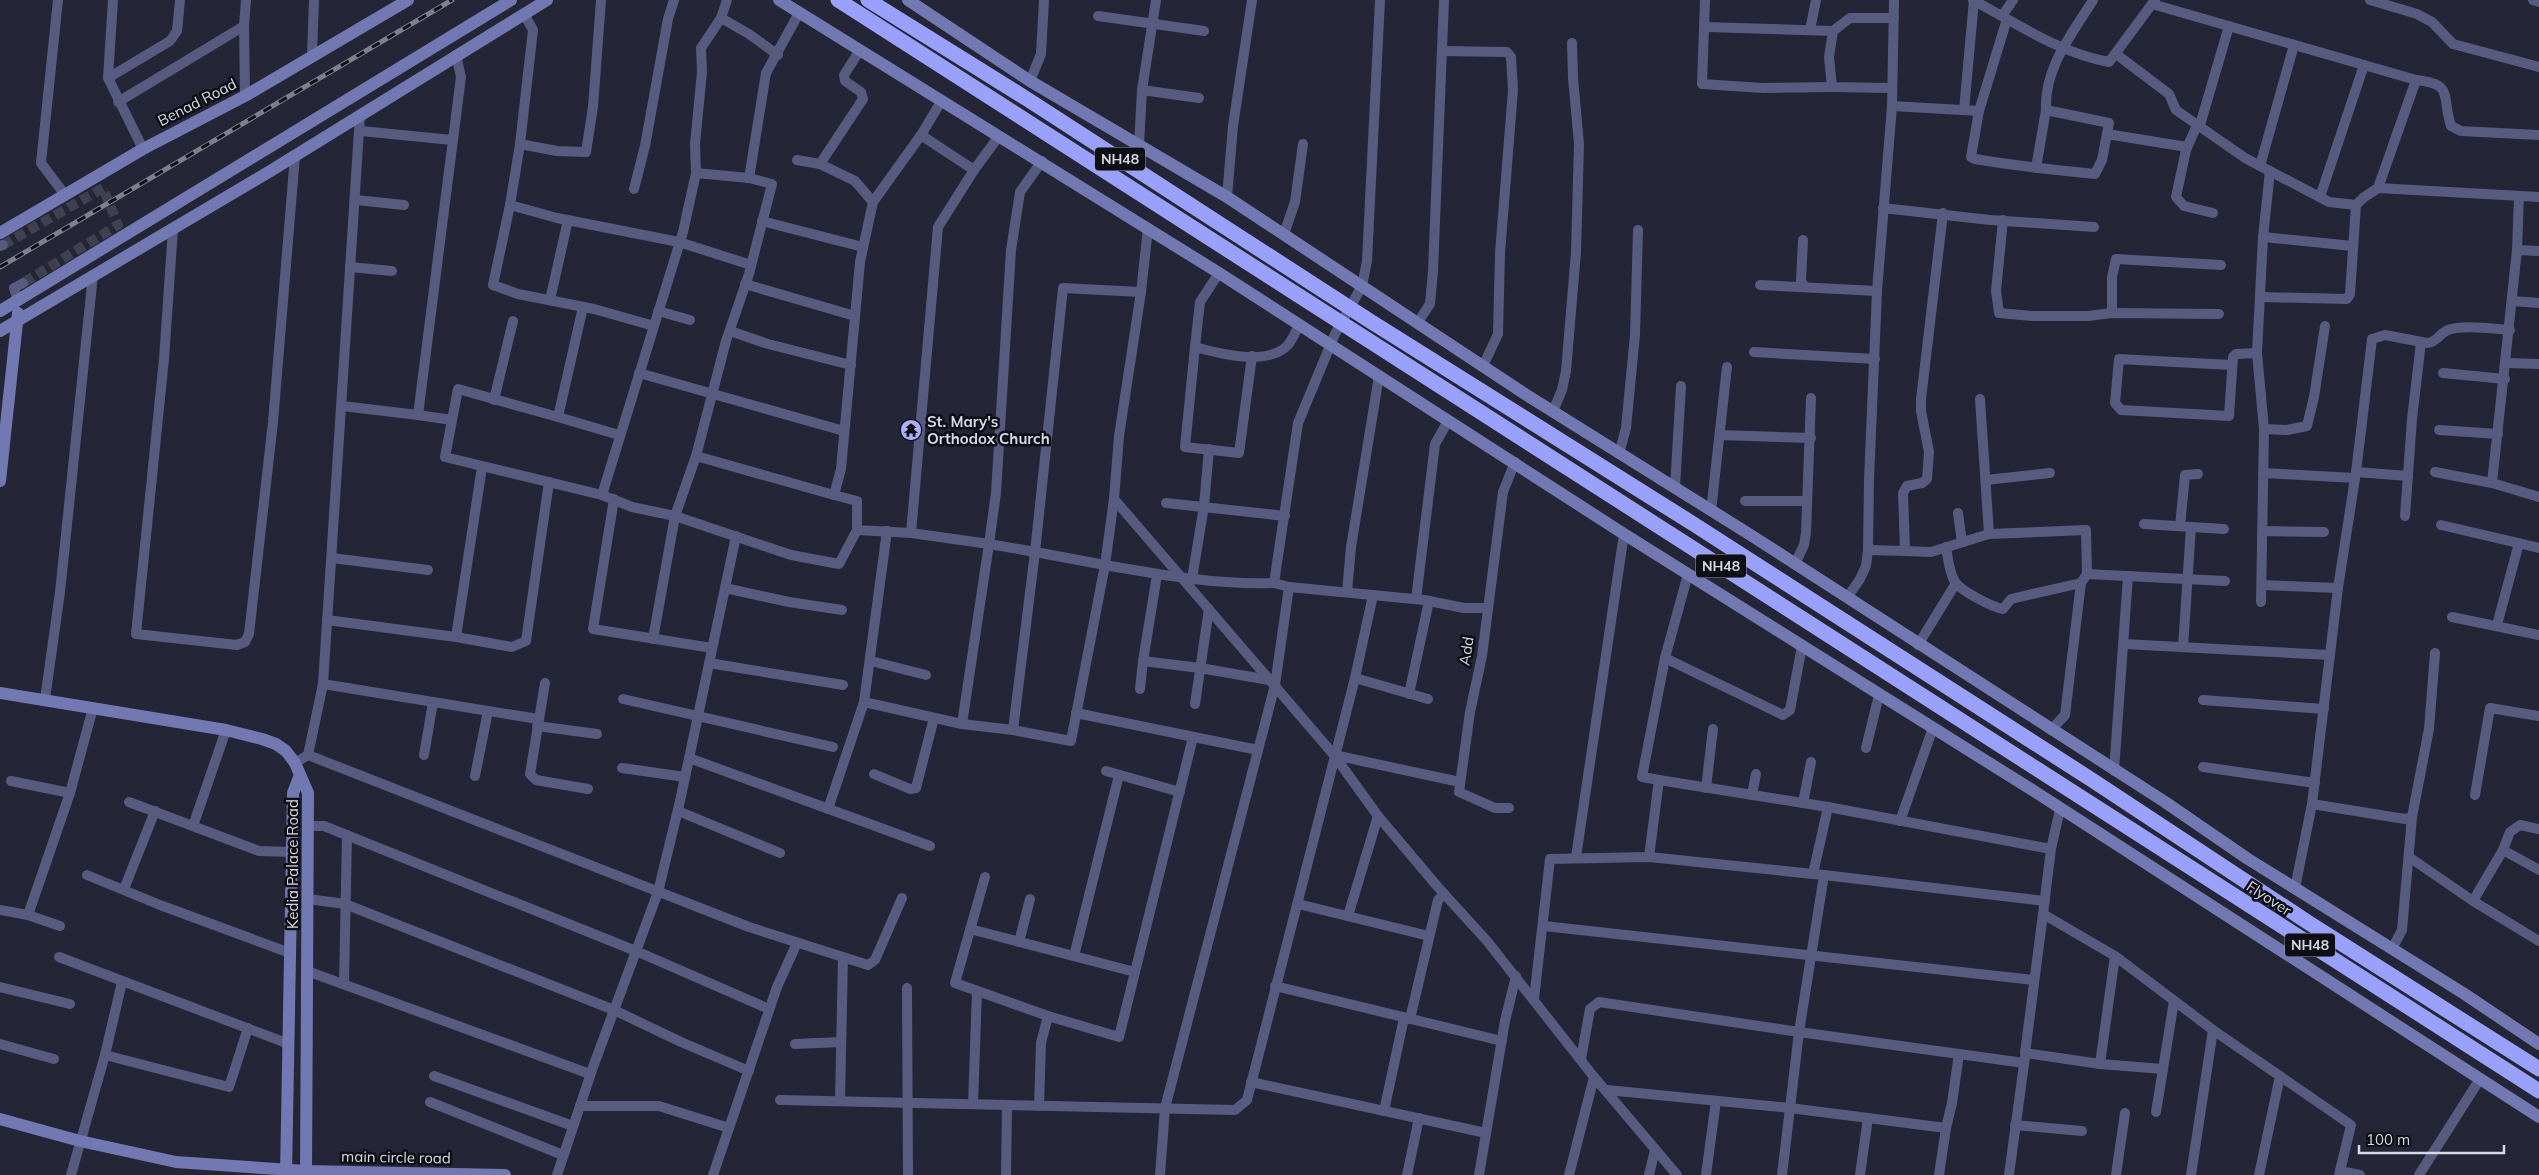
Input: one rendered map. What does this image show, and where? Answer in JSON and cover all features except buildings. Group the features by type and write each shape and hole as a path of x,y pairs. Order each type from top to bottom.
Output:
{"highway":[{"name":"Flyover","path":"838,0 2539,1090"},
{"name":"Flyover","path":"868,0 1370,321 1695,525 2092,780 2308,923 2539,1069"}],"main road":[{"name":"Benad Road","path":"1,242 65,195 143,148 245,96 408,0"},
{"path":"0,311 511,0"},
{"path":"0,331 173,230 547,0"},
{"path":"779,0 1042,161 1219,273 1624,534 2060,808 2539,1117"},
{"path":"908,0 1030,81 1227,197 1619,454 1795,564 2295,888 2463,993 2539,1044"},
{"path":"115,242 124,257"},
{"path":"0,481 19,320 18,301"},
{"path":"0,693 45,698 92,708 226,730 276,744 286,751 297,769"},
{"name":"Kedia Palace Road","path":"297,769 308,793 306,1173"},
{"name":"Kedia Palace Road","path":"286,1172 293,794 297,769"},
{"name":"main circle road","path":"0,1119 80,1141 176,1162 306,1173 505,1175"}],"street":[{"path":"58,0 41,163 65,195"},
{"path":"113,0 108,78 118,102 143,148"},
{"path":"108,78 170,41 177,31 180,0"},
{"path":"245,96 244,26 246,0"},
{"path":"312,55 314,0"},
{"path":"520,144 557,151 586,152 593,107 601,0"},
{"path":"634,189 645,146 668,19 674,0"},
{"path":"602,494 679,242 696,172 695,144 702,81 701,48 721,18 727,0"},
{"path":"1030,81 1040,54 1044,0"},
{"path":"1139,144 1142,90 1156,0"},
{"path":"1227,197 1233,126 1252,0"},
{"path":"1274,584 1298,422 1330,344 1362,286 1367,252 1380,0"},
{"path":"1418,322 1430,304 1433,271 1444,0"},
{"path":"1705,0 1702,84 1763,88 1890,88"},
{"path":"1810,30 1816,0"},
{"path":"1847,598 1866,566 1868,550 1869,472 1877,291 1892,106 1890,88 1895,45 1894,0"},
{"path":"1964,110 1973,0 2063,49 2087,58 2110,62 2153,2 2416,80 2435,82 2444,90 2451,126 2461,131 2539,135"},
{"path":"2013,0 2005,18 1979,111 1971,157 2036,168 2095,174 2102,160 2109,123 2046,110"},
{"path":"2036,168 2046,110 2045,98 2052,68 2093,0"},
{"path":"2370,0 2416,14 2432,22 2453,44 2539,67"},
{"path":"2534,0 2539,2"},
{"path":"750,178 766,73 778,55 799,13"},
{"path":"524,14 533,30 520,144 494,285 518,294 584,307 654,326"},
{"path":"1098,16 1153,26 1204,31"},
{"path":"721,18 749,34 778,55"},
{"path":"1832,87 1830,56 1833,32 1850,18 1894,18"},
{"path":"118,102 244,26"},
{"path":"2213,213 2184,206 2176,197 2188,147 2199,124 2229,26"},
{"path":"1705,27 1833,32"},
{"path":"1553,411 1562,390 1569,347 1576,252 1579,144 1572,43"},
{"path":"2260,166 2294,45"},
{"path":"820,164 862,99 861,92 845,81 844,75 860,50"},
{"path":"1442,51 1507,52 1511,57 1513,90 1500,253 1498,334 1483,366"},
{"path":"2116,54 2169,94 2176,110 2260,166 2329,202 2356,205"},
{"path":"418,415 461,77 456,55"},
{"path":"2320,197 2364,65"},
{"path":"2260,297 2347,299 2350,294 2356,205 2378,188 2416,80"},
{"path":"1142,90 1199,98"},
{"path":"834,495 840,469 855,316 864,247 873,202 921,135 942,100"},
{"path":"1892,106 1979,111"},
{"path":"297,769 308,755 323,684 350,267 361,131 360,115"},
{"path":"361,131 452,140"},
{"path":"2107,134 2188,147"},
{"path":"921,135 974,170"},
{"path":"911,533 938,227 974,170 999,136"},
{"path":"1284,234 1295,202 1303,144"},
{"path":"173,230 164,359 136,634 237,646 245,642 249,634 272,422 295,156"},
{"path":"797,160 820,164 855,181 873,202"},
{"path":"962,724 996,493 1011,250 1020,192 1042,161"},
{"path":"2261,602 2264,429 2257,353 2263,237 2270,171"},
{"path":"653,639 675,516 696,456 712,393 751,265 772,184 750,178 696,172"},
{"path":"2378,188 2539,197"},
{"path":"2492,483 2513,301 2519,196"},
{"path":"356,200 404,205"},
{"path":"510,205 568,220 679,242 751,265"},
{"path":"1883,208 2003,220 2094,226"},
{"path":"1904,551 1903,493 1907,486 1922,483 1927,479 1929,452 1921,411 1921,399 1943,213"},
{"path":"550,300 568,220"},
{"path":"2003,220 1996,291 1999,313 2032,316 2088,316 2112,313 2219,314"},
{"path":"762,221 864,247"},
{"path":"864,702 962,724 1012,730 1071,741 1105,565 1114,499 1119,436 1141,292 1148,228"},
{"path":"1619,454 1626,428 1635,335 1638,230"},
{"path":"2263,237 2353,246"},
{"path":"1803,240 1801,281 1805,287"},
{"path":"2517,250 2539,251"},
{"path":"2112,313 2112,276 2116,259 2221,265"},
{"path":"350,267 392,271"},
{"path":"1219,273 1200,302 1185,447 1240,453 1252,356"},
{"path":"45,698 62,573 93,275"},
{"path":"18,301 14,288 23,282"},
{"path":"745,284 855,316"},
{"path":"1760,286 1877,291"},
{"path":"1012,730 1035,552 1063,288 1141,292"},
{"path":"2513,301 2539,303"},
{"path":"558,418 584,307"},
{"path":"658,311 690,320"},
{"path":"494,400 513,321"},
{"path":"1195,347 1222,354 1269,356 1288,345 1299,325"},
{"path":"2264,429 2287,430 2307,426 2314,397 2325,326"},
{"path":"2295,888 2312,804 2338,588 2355,475 2360,420 2372,339 2385,335 2434,343 2446,330 2464,328 2510,330"},
{"path":"730,331 768,344 851,366"},
{"path":"2405,516 2421,342"},
{"path":"1754,352 1875,358"},
{"path":"2231,365 2119,359 2115,403 2121,410 2229,416 2231,365 2236,354 2257,353"},
{"path":"2507,362 2539,364"},
{"path":"1712,511 1727,367"},
{"path":"639,373 712,393 768,412 844,431"},
{"path":"2443,374 2505,379"},
{"path":"1347,592 1351,547 1379,376"},
{"path":"1674,487 1681,386"},
{"path":"619,435 458,389 445,457 602,494 632,506 675,516 791,555 839,564 857,530 857,501 696,456"},
{"path":"1795,564 1804,545 1811,438 1811,398"},
{"path":"1980,399 1989,534"},
{"path":"342,406 452,420"},
{"path":"1416,599 1435,444 1448,421"},
{"path":"2439,430 2498,434"},
{"path":"1720,436 1811,438"},
{"path":"1188,578 1204,506 1209,449"},
{"name":"Add","path":"1460,782 1470,712 1482,656 1503,492 1515,462"},
{"path":"456,637 482,467"},
{"path":"2434,472 2492,483 2539,497"},
{"path":"1986,480 2050,473"},
{"path":"2263,473 2408,476"},
{"path":"2180,526 2186,475 2198,474"},
{"path":"327,620 456,637 512,647 526,642 550,482"},
{"path":"614,499 593,629 712,648"},
{"path":"1114,499 1188,578 1209,609 1334,755 1378,816 1444,894 1487,940 1594,1077 1677,1175"},
{"path":"1746,501 1807,501"},
{"path":"1166,503 1284,516"},
{"path":"1958,513 1962,542"},
{"path":"2144,524 2224,529"},
{"path":"2441,525 2539,548"},
{"path":"2183,647 2191,527"},
{"path":"857,530 911,533 988,544 1188,578 1248,584 1274,584 1428,600 1464,608 1487,608"},
{"path":"1868,550 1931,552 1989,534 2086,530 2087,574 2081,583 2065,715 2051,730"},
{"path":"2263,530 2324,532"},
{"path":"828,809 864,702 871,661 886,531"},
{"path":"1576,858 1624,534"},
{"path":"557,1175 590,1074 658,892 678,811 736,536"},
{"path":"2497,625 2519,543"},
{"path":"1946,547 1948,563 1956,583 1994,608 2003,609 2011,599 2081,583"},
{"path":"332,558 428,570"},
{"path":"1140,689 1157,574"},
{"path":"1688,574 1664,658 1642,777 1828,807 2051,849"},
{"path":"2087,574 2225,581"},
{"path":"2114,771 2128,576"},
{"path":"1918,645 1956,583"},
{"path":"2262,585 2338,588"},
{"path":"1160,1175 1165,1108 1258,750 1289,587"},
{"path":"725,588 789,602 842,610"},
{"path":"780,1100 1235,1110 1247,1100 1355,678 1373,595"},
{"path":"1410,694 1428,600"},
{"path":"1195,704 1209,609"},
{"path":"2452,617 2539,635"},
{"path":"2124,644 2330,655"},
{"path":"1664,658 1783,715 1790,710 1802,646"},
{"path":"2392,948 2402,930 2412,817 2429,728 2435,653"},
{"path":"871,661 926,675"},
{"path":"1143,661 1200,668 1272,682"},
{"path":"709,663 843,685"},
{"path":"1355,678 1428,699"},
{"path":"544,683 530,774 536,780 588,789"},
{"path":"323,684 488,711 597,734"},
{"path":"1866,748 1879,694"},
{"path":"623,700 698,715 833,747"},
{"path":"2202,700 2324,709"},
{"path":"424,755 433,702"},
{"path":"28,915 70,793 92,708"},
{"path":"2475,795 2490,708 2539,716"},
{"path":"475,776 488,711"},
{"path":"1076,713 1258,750"},
{"path":"874,774 910,789 916,788 934,718"},
{"path":"1900,821 1933,728"},
{"path":"1706,788 1713,729"},
{"path":"193,826 226,730"},
{"path":"986,877 955,983 1048,1016 1119,1037 1193,737"},
{"path":"308,755 749,927 868,965 875,960 902,898"},
{"path":"1334,755 1460,782 1458,792 1465,796 1495,808 1509,808"},
{"path":"689,758 930,846"},
{"path":"1803,803 1811,762"},
{"path":"2203,767 2315,782"},
{"path":"622,768 685,778"},
{"path":"1106,771 1180,792"},
{"path":"1752,795 1756,774"},
{"path":"1074,956 1119,775"},
{"path":"11,780 70,793"},
{"path":"1649,857 1659,780"},
{"path":"129,802 259,851 292,852"},
{"path":"2312,804 2405,819 2412,817"},
{"path":"1813,874 1828,807"},
{"path":"2009,1175 2051,849 2060,808"},
{"path":"124,889 154,811"},
{"path":"678,811 780,853"},
{"path":"1348,916 1378,816"},
{"path":"308,826 324,826 636,951 769,1009"},
{"path":"2472,901 2503,850 2510,832 2520,826 2539,829"},
{"path":"344,984 346,836"},
{"path":"2503,850 2539,870"},
{"path":"1534,999 1544,926 1550,859 1649,857 2044,901"},
{"path":"2409,857 2472,901 2539,941"},
{"path":"87,875 290,953"},
{"path":"1782,1175 1799,1032 1824,876"},
{"path":"1384,1111 1438,900 1444,894"},
{"path":"308,899 345,904 614,1010 681,1042 749,1071"},
{"path":"1019,942 1030,899"},
{"path":"1298,904 1429,936"},
{"path":"0,910 28,915 60,926"},
{"path":"2043,914 2114,956 2213,1030 2351,1124 2339,1173 2360,1175"},
{"path":"1544,926 2034,980"},
{"path":"970,929 1135,972"},
{"path":"713,1175 769,1009 797,942"},
{"path":"2100,1064 2114,956"},
{"path":"59,957 289,1044"},
{"path":"840,1101 843,957"},
{"path":"308,971 590,1074"},
{"path":"1479,1175 1502,1041 1516,976"},
{"path":"71,1175 105,1055 122,982"},
{"path":"1275,986 1502,1041"},
{"path":"0,987 70,1004"},
{"path":"907,988 908,1175"},
{"path":"974,1104 977,991"},
{"path":"2156,1112 2174,1001"},
{"path":"1581,1059 1590,1010 1599,1002 1959,1054 2163,1069"},
{"path":"1040,1106 1041,1043 1048,1016"},
{"path":"105,1055 229,1086 248,1028"},
{"path":"2191,1175 2213,1030"},
{"path":"795,1044 841,1042"},
{"path":"0,1044 54,1059"},
{"path":"1939,1175 1959,1054"},
{"path":"434,1076 572,1126"},
{"path":"2259,1175 2280,1076"},
{"path":"1569,1175 1594,1077"},
{"path":"2420,1175 2480,1079"},
{"path":"1251,1082 1486,1133"},
{"path":"1606,1090 1790,1108 1946,1128"},
{"path":"1706,1175 1716,1101"},
{"path":"430,1102 563,1155"},
{"path":"1006,1175 1007,1105"},
{"path":"580,1106 659,1106 729,1128"},
{"path":"2116,1175 2125,1113"},
{"path":"1407,1175 1418,1118"},
{"path":"1860,1175 1868,1118"},
{"path":"2015,1125 2082,1132"},
{"path":"1649,1175 1656,1150"}],"tunnel":[{"path":"3,245 103,188 118,225 23,283"}],"railway":[{"path":"0,267 452,0"}],"place":[{"name":"St. Mary's Orthodox Church","path":"911,430"}]}
